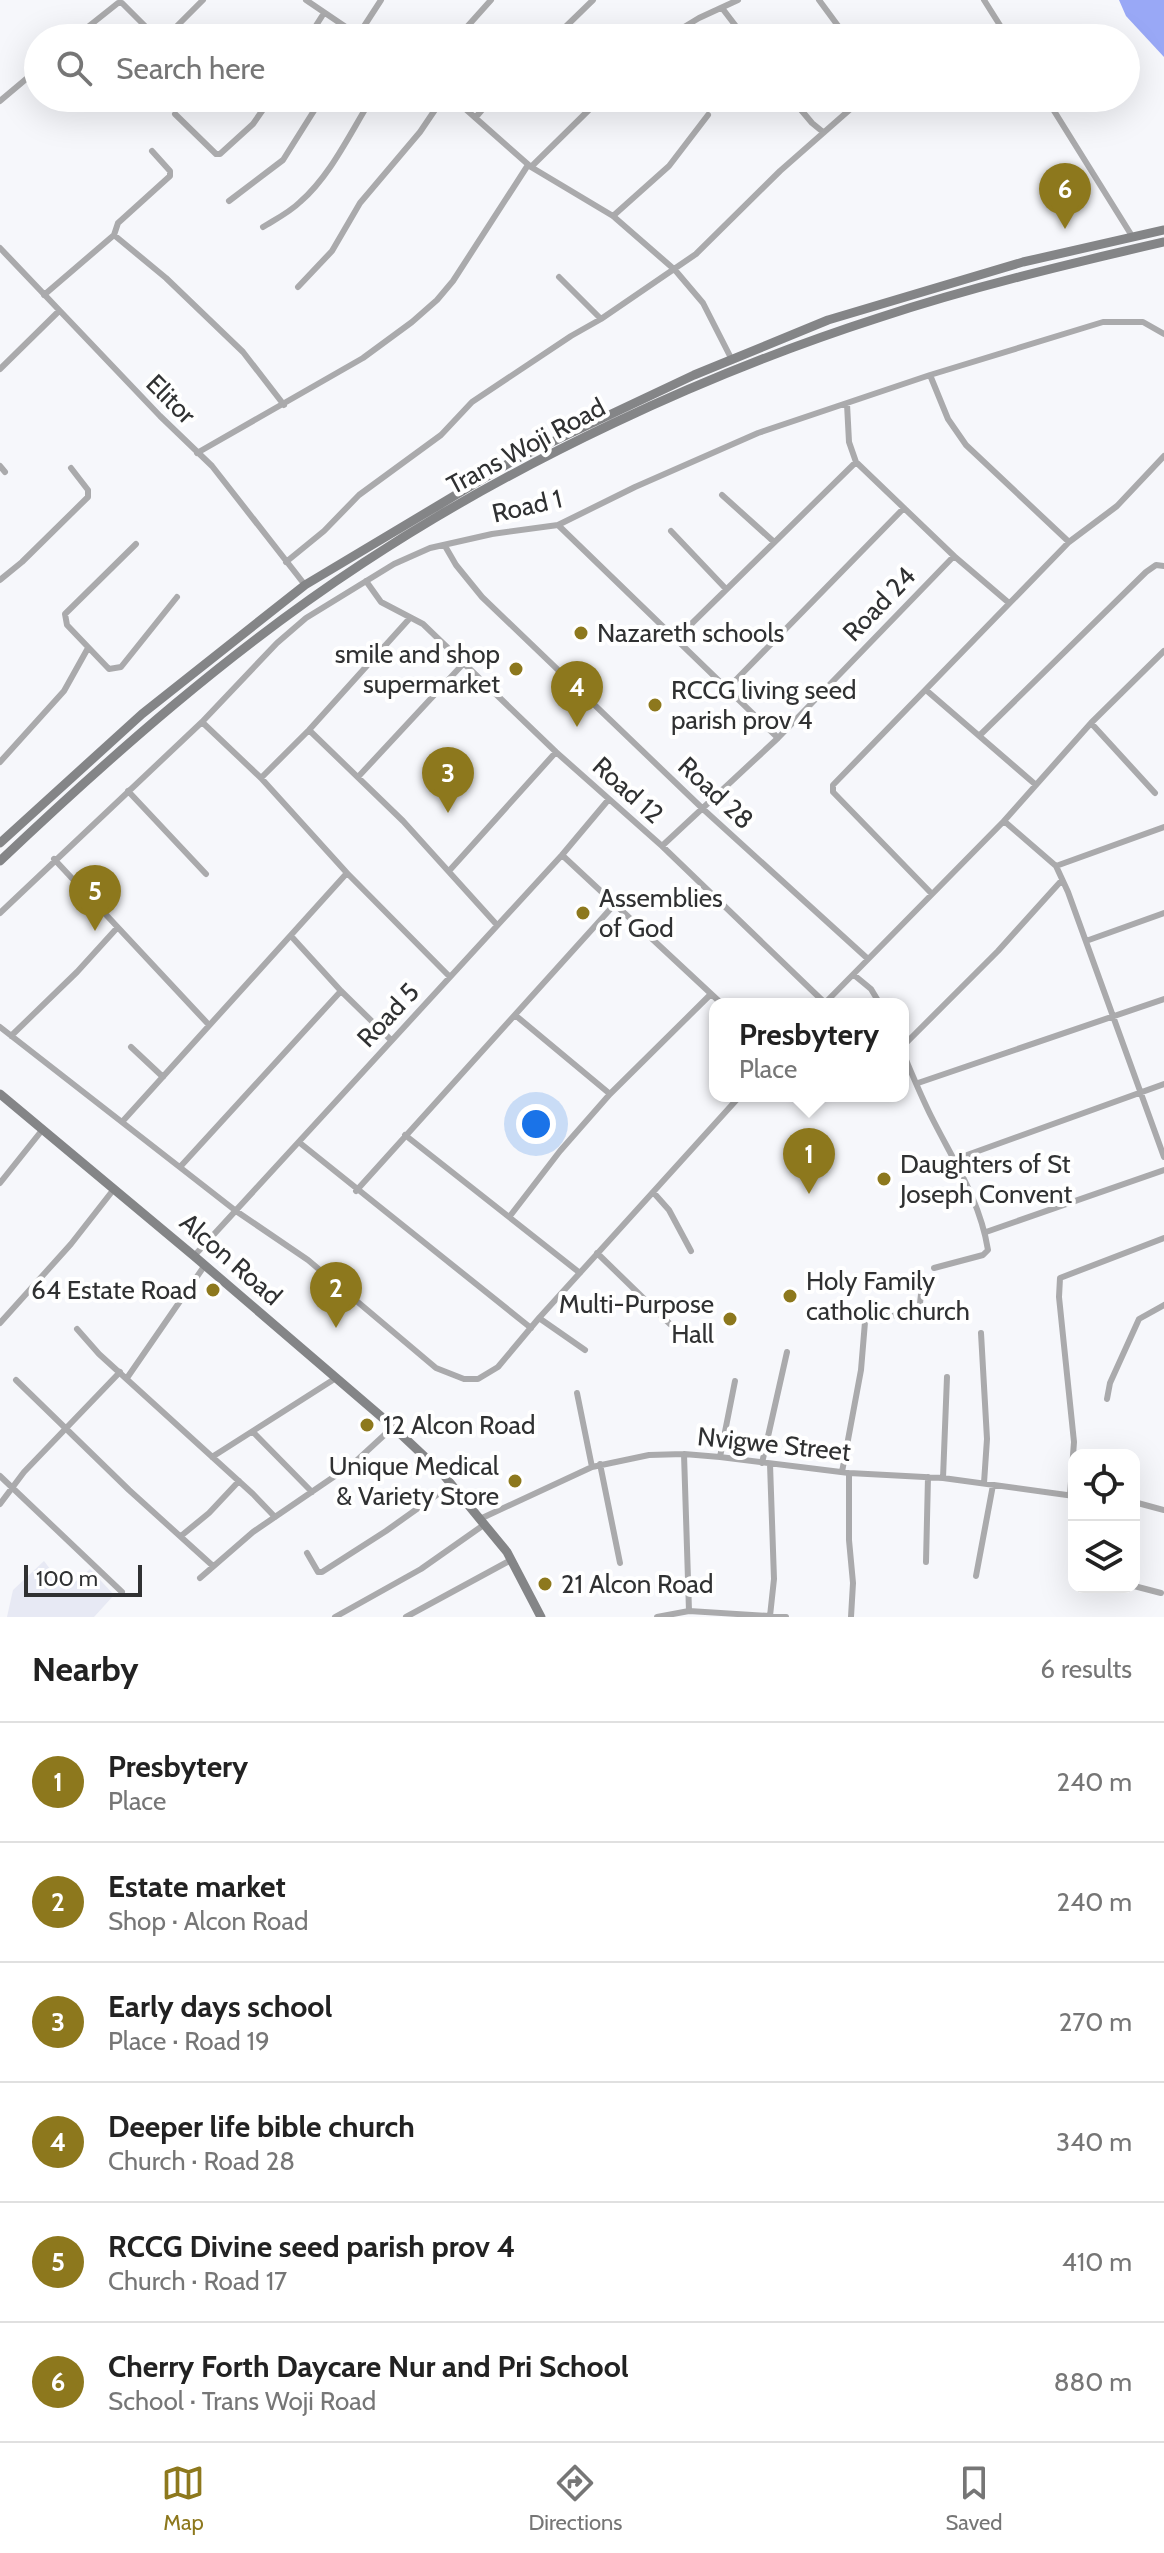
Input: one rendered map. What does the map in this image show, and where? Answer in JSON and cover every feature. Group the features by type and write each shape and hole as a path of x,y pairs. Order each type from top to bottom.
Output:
{"main road":[{"name":"Trans Woji Road","path":"0,843 142,714 305,585 516,459 731,358 828,320 972,276 1164,230"},
{"name":"Trans Woji Road","path":"0,861 86,779 273,626 365,562 489,489 602,430 741,367 900,311 976,288 1164,242"},
{"path":"972,276 976,288"},
{"path":"897,298 900,311"},
{"name":"Alcon Road","path":"0,1094 115,1188 393,1427 452,1484 484,1521 511,1560 541,1617"}],"street":[{"path":"179,24 203,0"},
{"path":"306,0 316,2 324,13 340,24"},
{"path":"367,24 381,0"},
{"path":"470,24 491,0"},
{"path":"568,24 593,0"},
{"path":"689,24 738,0"},
{"path":"819,0 837,24"},
{"path":"984,0 999,24"},
{"path":"92,24 118,3 122,3 143,24"},
{"path":"722,8 734,24"},
{"path":"317,24 324,13"},
{"path":"0,101 24,81"},
{"path":"175,114 216,154 220,154 253,124 261,112"},
{"path":"229,201 283,160 313,112"},
{"path":"263,227 298,205 309,193 363,112"},
{"path":"298,287 332,251 360,203 434,112"},
{"path":"470,112 530,166 613,216 675,270 703,303 731,358"},
{"path":"476,117 480,112"},
{"path":"197,453 373,351 437,300 530,166 586,112"},
{"path":"803,112 823,132"},
{"path":"286,562 324,531 359,495 441,435 472,402 696,254 847,112"},
{"path":"1055,112 1132,236"},
{"path":"613,216 669,166 708,115"},
{"path":"44,295 114,235 118,223 170,176 170,171 152,151"},
{"path":"114,235 166,278 204,318 243,352 284,405"},
{"name":"Elitor","path":"0,248 224,480 305,585"},
{"path":"559,277 601,319"},
{"path":"0,369 59,311"},
{"name":"Road 1","path":"0,913 202,722 277,643 306,618 366,581 430,548 492,534 558,525 758,433 930,375 1103,322 1143,322 1164,334"},
{"path":"930,375 948,419 966,445 1069,542"},
{"path":"847,404 849,442 856,462 954,556 1009,603"},
{"path":"932,894 832,788 1069,542 1117,506 1164,456"},
{"path":"677,638 856,462"},
{"path":"0,580 88,497 88,490 71,468"},
{"path":"722,495 773,541"},
{"path":"727,689 904,508"},
{"path":"558,525 778,738"},
{"path":"671,531 726,589"},
{"path":"136,544 64,616 67,625 109,669 121,667 177,597"},
{"name":"Road 28","path":"445,546 482,597 703,809 868,959"},
{"name":"Road 24","path":"662,846 778,738 954,556"},
{"path":"979,736 1146,572 1156,565 1164,566"},
{"name":"Road 12","path":"366,581 381,602 423,624 556,752 662,846 818,998"},
{"path":"261,778 309,730 410,618"},
{"path":"0,762 64,691 88,648"},
{"path":"830,998 1004,821 1091,723 1164,651"},
{"path":"358,777 463,664"},
{"path":"926,690 1036,785"},
{"path":"202,722 261,778 347,873 450,977"},
{"path":"1091,723 1155,793"},
{"path":"309,730 449,871 497,925"},
{"path":"449,871 556,752"},
{"path":"128,791 206,874"},
{"name":"Road 5","path":"194,1256 562,855 609,799"},
{"path":"1004,821 1056,866 1164,1157"},
{"path":"1056,866 1164,827"},
{"path":"562,855 715,998"},
{"path":"54,859 209,1025"},
{"path":"122,1122 347,873"},
{"path":"909,1040 998,951 1062,880"},
{"path":"356,1191 614,905"},
{"path":"1086,941 1164,913"},
{"path":"11,1036 117,928"},
{"path":"291,936 391,1040"},
{"path":"854,975 871,989 876,998"},
{"path":"180,1167 341,991"},
{"path":"510,1216 560,1151 610,1094 711,994"},
{"path":"918,1083 1164,999"},
{"path":"515,1015 610,1094"},
{"path":"0,1027 236,1211 308,1260 436,1368 464,1379 489,1374 735,1102"},
{"path":"131,1047 163,1077"},
{"path":"909,1065 930,1115 956,1159 986,1232 987,1253 934,1268"},
{"path":"956,1159 1164,1084"},
{"path":"0,1183 43,1129"},
{"path":"405,1135 580,1273"},
{"path":"300,1143 356,1191 531,1328"},
{"path":"986,1232 1164,1170"},
{"path":"0,1323 71,1244 115,1188"},
{"path":"653,1192 669,1210 691,1251"},
{"path":"1074,1449 1059,1297 1060,1278 1164,1238"},
{"path":"597,1253 670,1324"},
{"path":"127,1378 205,1265"},
{"path":"851,1617 853,1583 846,1473 865,1322 870,1318 919,1313 922,1309 921,1294"},
{"path":"1107,1399 1110,1383 1139,1319 1164,1305"},
{"path":"539,1318 585,1350"},
{"path":"77,1329 99,1354 275,1517"},
{"path":"981,1333 987,1439 984,1483"},
{"path":"770,1616 774,1579 766,1463 787,1352"},
{"path":"0,1504 120,1372"},
{"path":"943,1478 947,1377"},
{"path":"212,1457 336,1378"},
{"path":"16,1380 213,1566"},
{"path":"720,1457 735,1381"},
{"path":"577,1393 592,1467"},
{"path":"200,1578 253,1532 354,1463 393,1427"},
{"path":"253,1432 312,1492"},
{"path":"684,1454 689,1611"},
{"name":"Nvigwe Street","path":"335,1617 421,1569 484,1521 592,1467 649,1455 684,1454 846,1473 943,1478 1068,1494"},
{"path":"600,1464 620,1563"},
{"path":"0,1476 122,1592"},
{"path":"926,1562 928,1477"},
{"path":"181,1536 209,1513 239,1481"},
{"path":"307,1553 318,1572 322,1572 452,1484"},
{"path":"976,1576 993,1485"},
{"path":"1140,1504 1164,1510"},
{"path":"406,1617 511,1560"},
{"path":"1140,1588 1161,1593"},
{"path":"657,1617 677,1611 786,1617"}],"shaded area":[{"path":"44,1561 66,1590 90,1569 114,1595 94,1617 7,1617 13,1590"}],"water":[{"path":"1119,0 1164,0 1164,57 1140,31 1140,24 1133,24"}],"place":[{"name":"Cherry Forth Daycare Nur and Pri School","path":"1065,229"},
{"name":"Nazareth schools","path":"581,633"},
{"name":"smile and shop supermarket","path":"516,669"},
{"name":"RCCG living seed parish prov 4","path":"655,705"},
{"name":"Deeper life bible church","path":"577,727"},
{"name":"Early days school","path":"448,813"},
{"name":"Assemblies of God","path":"583,913"},
{"name":"RCCG Divine seed parish prov 4","path":"95,931"},
{"name":"Daughters of St Joseph Convent","path":"884,1179"},
{"name":"Presbytery","path":"809,1194"},
{"name":"64 Estate Road","path":"213,1290"},
{"name":"Holy Family catholic church","path":"790,1296"},
{"name":"Multi-Purpose Hall","path":"730,1319"},
{"name":"Estate market","path":"336,1328"},
{"name":"12 Alcon Road","path":"367,1425"},
{"name":"Unique Medical & Variety Store","path":"515,1481"},
{"name":"21 Alcon Road","path":"545,1584"}]}
